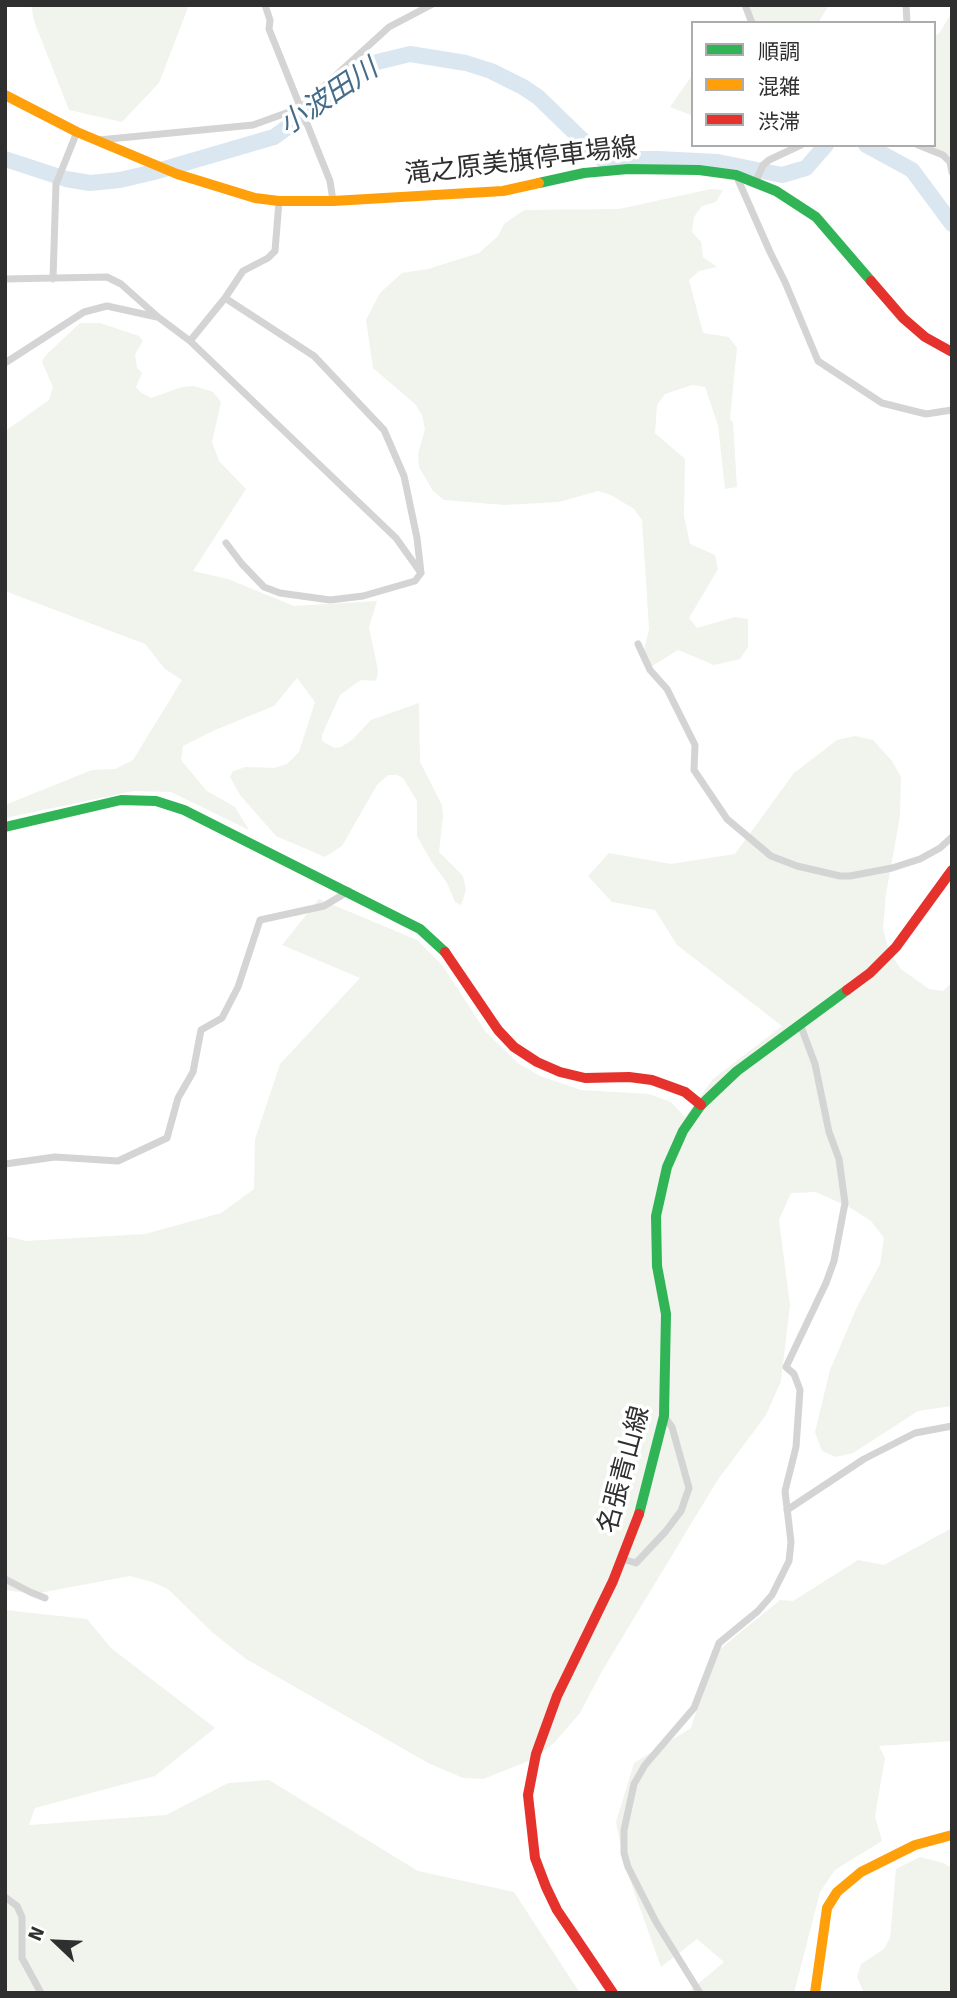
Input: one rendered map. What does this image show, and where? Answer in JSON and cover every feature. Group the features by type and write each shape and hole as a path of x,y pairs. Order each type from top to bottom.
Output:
{"main road":[{"name":"滝之原美旗停車場線","path":"5,95 77,132 177,174 255,198 279,201 333,201 503,191 584,173 628,169 699,170 756,180 816,217 903,318 925,337 952,352"},
{"path":"5,827 121,800 156,801 195,814 420,929 438,943 455,964 498,1030 529,1058 560,1073 585,1078 629,1077 652,1080 685,1092 701,1105"},
{"name":"名張青山線","path":"613,1993 557,1910 546,1887 535,1858 528,1796 536,1754 556,1696 637,1522 664,1416 666,1314 657,1266 656,1216 667,1167 701,1105 737,1072 870,973 887,956 952,870"},
{"path":"815,1993 827,1908 837,1892 861,1872 915,1844 952,1835"}],"street":[{"path":"265,5 270,20 269,29 330,181 333,201"},
{"path":"99,141 253,125 300,110 389,27 431,5"},
{"path":"52,279 56,184 77,132"},
{"path":"756,180 763,165 769,160 797,147"},
{"path":"923,147 943,155 950,162 952,172"},
{"path":"736,175 817,360 882,402 926,414 952,410"},
{"path":"190,341 243,271 268,258 275,251 279,201"},
{"path":"5,279 107,277 121,284 190,341 396,538 421,572"},
{"path":"225,298 314,356 384,430 404,476 421,572 415,582 363,596 330,600 280,593 264,587 226,543"},
{"path":"5,363 83,313 107,306 158,317"},
{"path":"638,644 649,670 667,689 695,745 694,770 727,819 771,856 797,866 850,876 892,868 920,859 940,848 952,836"},
{"path":"5,1164 55,1157 118,1161 166,1138 178,1098 193,1072 201,1030 222,1018 238,987 261,920 324,906 349,891"},
{"path":"700,1993 656,1922 628,1867 624,1853 624,1830 629,1798 645,1765 694,1709 719,1643 758,1611 781,1581 789,1561 791,1542 785,1492 796,1447 800,1390 794,1374 786,1367 834,1261 845,1203 839,1159 829,1132 815,1064 800,1024"},
{"path":"622,1559 636,1563 681,1511 689,1488 672,1427 664,1416"},
{"path":"787,1510 864,1459 915,1433 952,1426"},
{"path":"5,1578 45,1598"},
{"path":"5,1898 17,1906 22,1916 22,1958 41,1993"}],"shaded area":[{"path":"31,5 189,5 159,83 122,122 69,110 34,21"},
{"path":"748,5 829,5 819,21 752,21"},
{"path":"952,12 952,155 940,155 928,147 936,147 936,35"},
{"path":"691,77 691,115 670,107"},
{"path":"711,189 723,190 716,202 702,206 694,217 692,232 701,242 703,257 717,267 699,271 689,280 703,333 729,337 737,348 730,419 733,422 737,487 725,489 718,425 705,387 692,385 665,394 657,405 655,433 685,459 684,516 690,544 715,555 718,569 689,618 697,628 735,617 748,619 748,647 740,659 714,665 678,650 652,666 643,655 649,629 642,520 634,509 611,495 598,491 559,502 504,505 444,500 433,491 419,467 418,454 425,429 422,415 415,404 373,368 366,320 380,293 402,273 428,269 479,253 498,236 504,224 524,210 619,209"},
{"path":"80,323 100,323 139,336 143,341 135,354 137,368 142,373 136,387 140,392 151,398 182,387 194,386 213,392 221,402 212,442 219,461 246,489 193,571 228,579 294,606 377,601 369,627 378,670 377,678 375,681 361,680 340,695 322,735 322,741 335,748 341,747 352,740 371,720 419,703 420,762 442,805 439,852 463,876 466,890 461,905 455,902 447,883 417,836 417,801 403,778 397,775 388,775 377,785 342,846 325,857 276,836 240,795 230,777 233,771 246,767 274,768 287,764 299,752 315,702 297,678 274,706 183,746 181,760 207,791 235,807 249,830 171,792 134,791 5,818 5,805 92,770 115,769 133,760 182,680 165,669 145,644 5,591 5,431 49,400 53,387 42,362"},
{"path":"855,736 873,740 892,761 901,777 900,816 886,894 883,929 889,951 901,969 929,989 943,991 952,982 952,1406 918,1411 853,1453 836,1457 822,1451 815,1432 830,1370 857,1307 880,1264 884,1238 871,1221 849,1207 816,1192 791,1193 779,1220 790,1305 781,1381 766,1415 717,1481 602,1671 580,1713 555,1742 536,1758 483,1779 463,1778 428,1763 246,1659 213,1633 168,1589 152,1582 130,1576 34,1594 5,1590 5,1236 26,1241 145,1234 221,1213 254,1189 255,1139 280,1064 360,978 282,945 319,899 417,940 443,966 485,1031 518,1063 540,1076 581,1090 649,1094 671,1102 685,1117 713,1079 782,1026 677,945 655,910 612,902 588,876 609,853 671,864 735,854 794,773 837,740"},
{"path":"952,1528 952,1741 879,1746 885,1758 875,1816 882,1841 835,1870 820,1892 794,1993 687,1993 724,1962 697,1939 661,1967 625,1866 616,1822 634,1763 691,1728 714,1654 780,1600 793,1601 858,1560 884,1565"},
{"path":"5,1610 87,1619 111,1648 215,1728 155,1776 35,1808 29,1825 166,1815 228,1783 269,1780 418,1871 514,1892 580,1993 5,1993"},
{"path":"920,1857 952,1868 952,1993 864,1993 857,1977 861,1964 884,1949 890,1938 896,1869"}],"waterway":[{"name":"小波田川","path":"5,159 66,179 90,183 120,180 154,172 274,137 377,62 410,54 466,63 491,71 523,87 538,97 602,159 718,162 782,175 806,168 824,147"},
{"name":"小波田川","path":"870,147 912,170 952,224"}],"traffic: fast":[{"path":"539,183 584,173 628,169 699,170 736,175 776,191 816,217 871,281"},
{"path":"5,827 121,800 156,801 184,810 420,929 445,952"},
{"path":"639,1514 664,1416 666,1314 657,1266 656,1216 667,1167 683,1131 701,1105 737,1071 847,990"}],"traffic: slow":[{"path":"5,95 77,132 177,174 255,198 333,201 503,191 539,183"},
{"path":"815,1993 827,1908 837,1892 861,1872 915,1845 952,1835"}],"traffic: jam":[{"path":"871,281 903,318 925,337 952,352"},
{"path":"847,990 870,973 896,947 952,870"},
{"path":"445,952 498,1030 514,1047 537,1062 560,1072 585,1078 629,1077 652,1080 685,1092 701,1105"},
{"path":"613,1993 557,1910 546,1887 535,1858 528,1795 536,1754 557,1696 613,1581 639,1514"}]}
